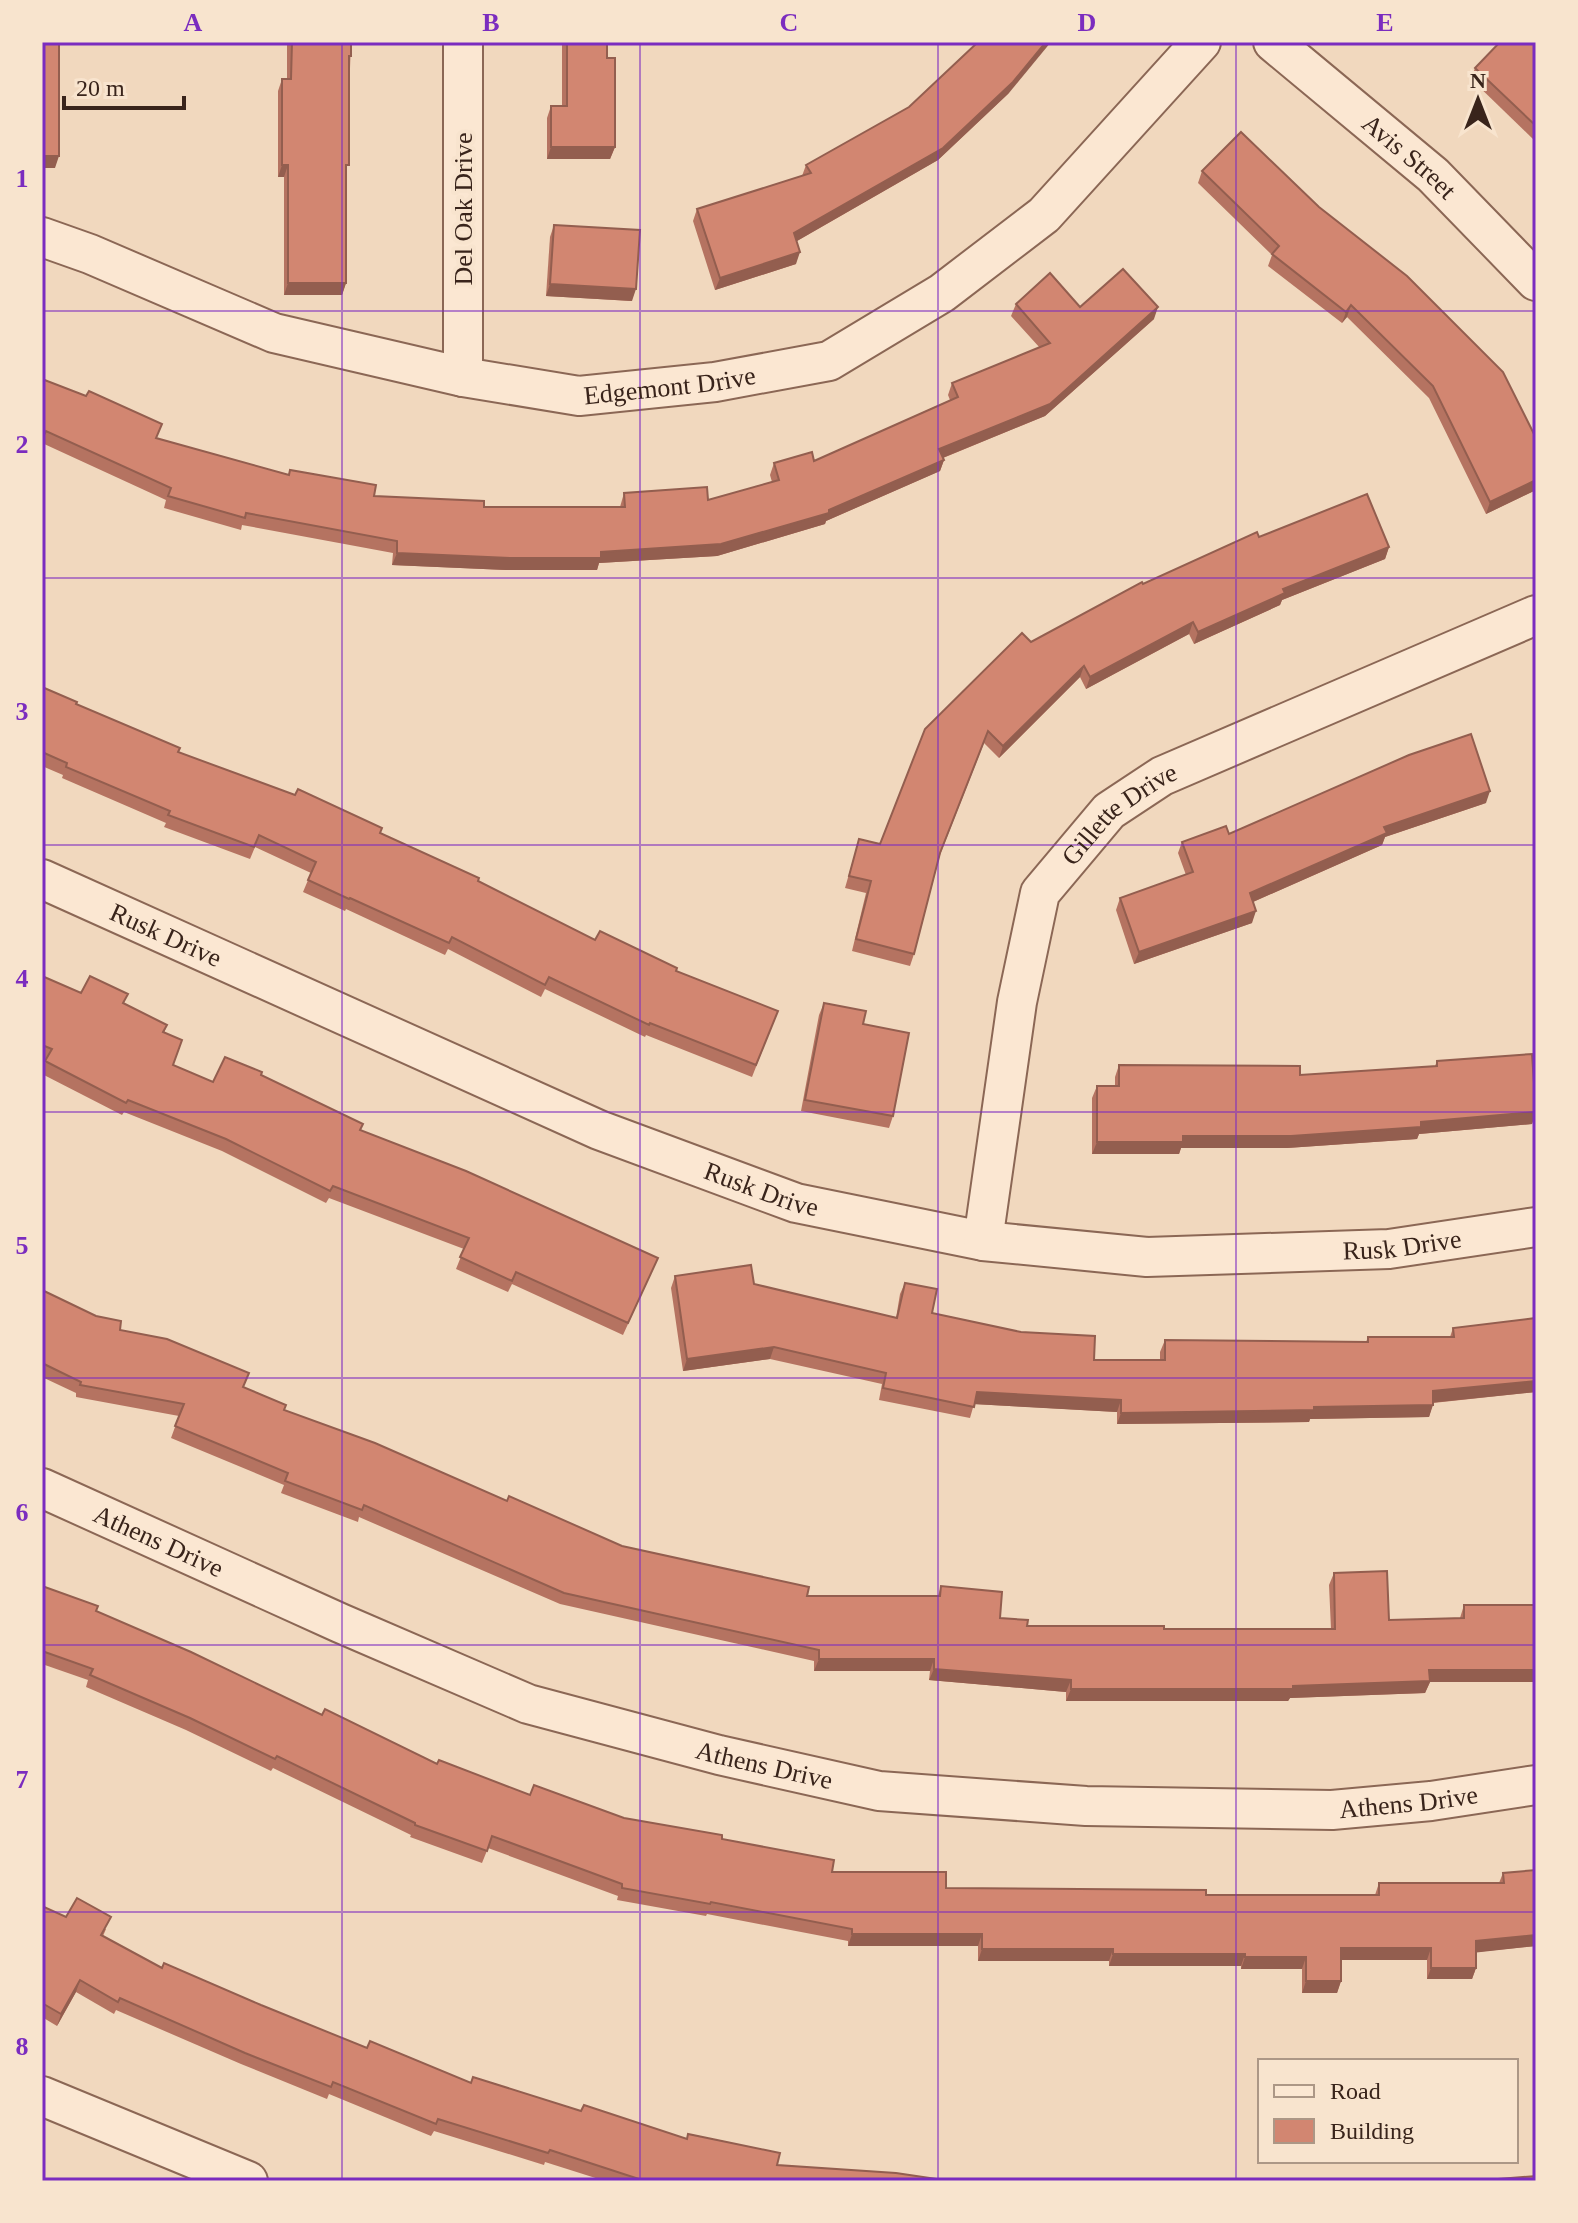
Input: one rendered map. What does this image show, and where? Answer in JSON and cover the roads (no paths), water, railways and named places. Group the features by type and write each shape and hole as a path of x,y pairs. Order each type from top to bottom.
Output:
{"street":[{"name":"Del Oak Drive","path":"463,42 463,377"},
{"name":"Edgemont Drive","path":"42,237 90,254 274,333 463,377 579,396 715,382 829,361 942,293 1044,215 1201,42"},
{"name":"Avis Street","path":"1273,42 1433,175 1536,281"},
{"name":"Gillette Drive","path":"983,1241 1017,1002 1040,893 1109,811 1162,776 1536,615"},
{"name":"Rusk Drive","path":"42,879 599,1130 796,1203 983,1241 1147,1257 1389,1249 1536,1227"},
{"name":"Athens Drive","path":"42,1488 528,1704 719,1755 879,1791 1086,1806 1332,1810 1431,1801 1536,1785"},
{"path":"43,2099 248,2181"}]}
